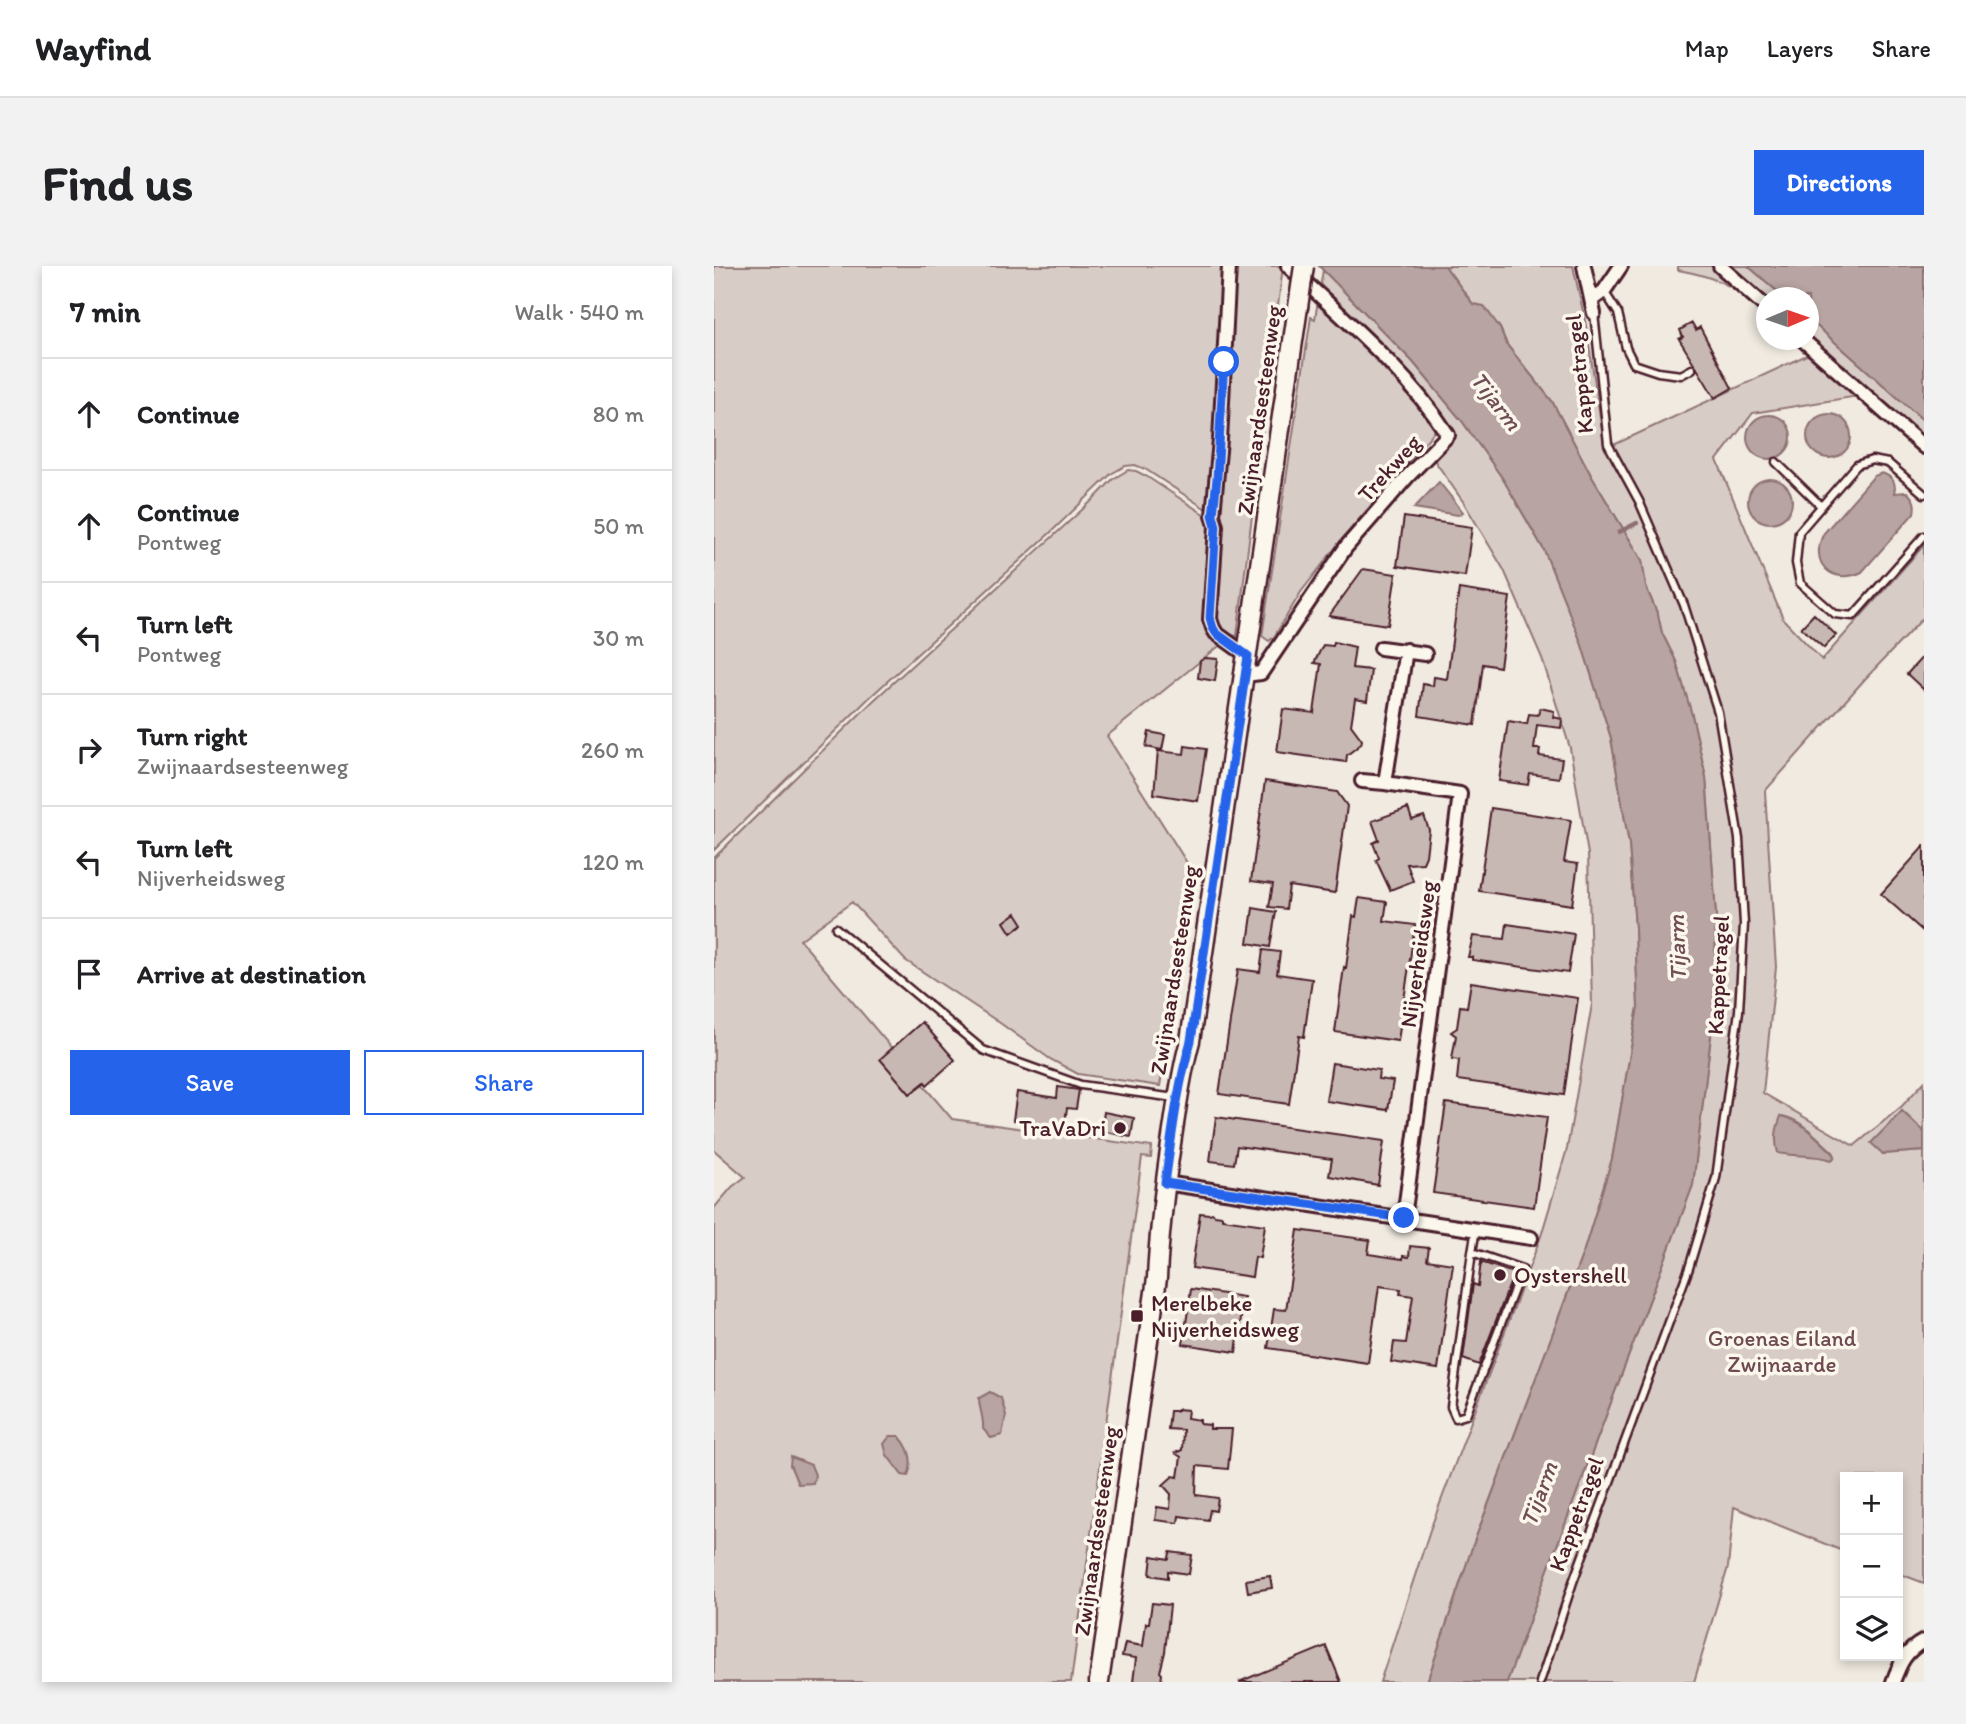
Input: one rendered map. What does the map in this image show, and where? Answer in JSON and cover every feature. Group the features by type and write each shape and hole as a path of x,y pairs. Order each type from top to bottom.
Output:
{"main road":[{"name":"Zwijnaardsesteenweg","path":"1099,1682 1157,1278 1159,1230 1177,1099 1191,1041 1304,266"}],"street":[{"path":"1229,266 1220,440 1213,515 1216,526 1210,618 1216,633 1248,656"},
{"name":"Trekweg","path":"1245,675 1261,673 1346,547 1448,435 1401,375 1288,266"},
{"name":"Kappetragel","path":"1584,266 1593,307"},
{"path":"1593,307 1621,266"},
{"path":"1720,266 1756,298"},
{"path":"1814,350 1924,447"},
{"path":"1381,649 1425,654"},
{"path":"1385,783 1406,650"},
{"name":"Nijverheidsweg","path":"1362,781 1461,794 1404,1218"},
{"path":"1165,1183 1531,1238"},
{"path":"1893,1682 1901,1662 1913,1647 1924,1641"}],"lane":[{"path":"1604,290 1618,313 1626,348 1634,364 1681,376 1692,369"},
{"name":"Kappetragel","path":"1540,1682 1573,1581 1689,1268 1716,1178 1739,1011 1744,925 1739,839 1718,712 1684,605 1640,501 1608,444 1593,307"},
{"path":"1924,494 1888,463 1872,460 1857,465 1799,532 1796,563 1800,583 1835,614 1853,616 1924,536"},
{"path":"1776,462 1821,506"},
{"path":"836,928 982,1050 1082,1085 1177,1099"},
{"path":"1472,1252 1522,1269 1466,1415 1456,1418 1451,1407 1472,1252 1476,1229"}],"green space":[{"path":"714,266 1283,266 1237,636 1216,628 1212,513 1145,469 1135,465 1125,466 1111,474 869,698 714,850"},
{"name":"Groenas Eiland Zwijnaarde","path":"1445,266 1573,266 1586,325 1605,449 1809,354 1805,350 1819,350 1819,328 1924,421 1924,455 1858,396 1753,413 1717,460 1783,619 1822,660 1924,545 1924,617 1765,791 1776,967 1763,1093 1854,1146 1902,1106 1924,1082 1924,1132 1902,1111 1883,1154 1924,1151 1924,1583 1903,1575 1903,1472 1840,1472 1840,1550 1734,1507 1728,1567 1694,1682 1507,1682 1693,1185 1714,1011 1716,915 1706,777 1692,715 1676,661 1662,633 1658,615 1646,587 1642,560 1592,477 1552,401 1507,345 1500,328 1473,304","holes":["1781,1116 1796,1121 1833,1152 1835,1156 1832,1160 1820,1156"]},
{"path":"1678,266 1748,266 1772,287 1756,287 1756,306 1716,280 1678,270"},
{"path":"1323,270 1413,362 1462,421 1503,479 1544,550 1581,642 1611,738 1629,844 1638,1007 1612,1159 1584,1250 1473,1545 1427,1682 1380,1682 1430,1530 1541,1236 1567,1149 1592,1004 1588,854 1570,748 1542,658 1504,570 1435,461 1445,434 1437,428 1343,538 1301,592 1274,637 1269,641 1262,636 1311,317 1315,319"},
{"path":"1128,470 1146,476 1205,515 1211,528 1208,594 1223,643 1107,736 1194,874 1160,1086 1078,1074 1050,1059 905,960 852,902 800,940 952,1119 1152,1147 1151,1158 1142,1157 1071,1682 714,1682 714,1208 732,1187 745,1177 714,1150 714,858 873,701 1113,479"}],"water":[{"name":"Tijarm","path":"1319,266 1445,266 1473,304 1484,306 1500,328 1507,345 1552,401 1592,477 1642,560 1646,587 1658,615 1662,633 1676,661 1692,715 1706,777 1716,915 1714,1011 1693,1185 1507,1682 1427,1682 1473,1545 1584,1250 1612,1159 1638,1007 1629,844 1611,738 1581,642 1544,550 1503,479 1462,421 1413,362"},
{"path":"1748,266 1924,266 1924,421 1819,328 1819,287 1772,287"},
{"path":"1829,414 1838,415 1845,420 1850,427 1850,445 1845,452 1838,457 1829,458 1820,457 1813,452 1808,445 1807,436 1808,427 1813,420 1820,415"},
{"path":"1769,415 1785,421 1791,437 1785,453 1769,459 1753,453 1747,437 1753,421"},
{"path":"1882,473 1893,480 1894,493 1907,492 1911,497 1915,504 1914,513 1862,572 1851,576 1833,574 1821,562 1819,554 1824,533 1874,476"},
{"path":"1770,479 1785,486 1792,501 1785,516 1770,523 1755,516 1748,501 1755,486"},
{"path":"1439,482 1463,512 1458,515 1414,508"},
{"path":"1902,1111 1924,1132 1924,1151 1883,1154 1871,1143"},
{"path":"1781,1116 1809,1130 1833,1153 1835,1156 1832,1160 1778,1153 1776,1134"},
{"path":"990,1392 1001,1398 1006,1415 1002,1435 991,1438 983,1429 979,1398"},
{"path":"890,1436 899,1436 908,1450 911,1465 908,1476 902,1475 887,1455 884,1444"},
{"path":"791,1457 811,1465 815,1475 813,1483 798,1484 790,1465"}],"building":[{"path":"1692,323 1696,330 1700,327 1732,388 1715,398 1679,339 1683,337 1680,330"},
{"path":"1404,517 1472,527 1465,576 1397,566"},
{"path":"1363,569 1396,574 1388,625 1329,616"},
{"path":"1459,589 1510,597 1500,667 1483,664 1475,725 1419,716 1423,684 1433,686 1434,677 1447,679"},
{"path":"1814,614 1836,635 1824,648 1801,628"},
{"path":"1334,642 1355,647 1352,668 1371,670 1367,701 1355,699 1351,725 1362,740 1361,744 1347,755 1346,762 1277,752 1283,709 1314,713 1321,664 1314,663 1323,645 1333,646"},
{"path":"1924,655 1924,690 1907,674"},
{"path":"1205,658 1218,659 1215,681 1198,678 1200,661"},
{"path":"1540,708 1554,711 1553,717 1562,719 1561,728 1537,725 1534,749 1540,749 1539,756 1562,759 1559,778 1530,774 1528,785 1499,781 1508,721 1527,724 1529,714 1538,715"},
{"path":"1149,732 1165,735 1162,750 1146,747"},
{"path":"1185,746 1206,749 1198,801 1154,794 1158,751 1184,754"},
{"path":"1265,781 1337,792 1347,806 1335,893 1289,886 1286,909 1269,907 1273,884 1251,881"},
{"path":"1408,808 1412,820 1424,816 1429,830 1426,856 1423,863 1407,864 1413,881 1390,890 1376,860 1379,858 1373,843 1379,840 1372,821"},
{"path":"1491,808 1571,820 1564,862 1578,864 1572,905 1479,891"},
{"path":"1924,846 1924,932 1881,894"},
{"path":"1359,898 1387,902 1384,921 1415,925 1398,1041 1335,1032 1353,916 1356,917"},
{"path":"1253,908 1276,912 1270,947 1248,943"},
{"path":"1016,913 1023,924 1011,933 1004,922"},
{"path":"1507,924 1574,934 1568,973 1472,960 1472,957 1468,957 1473,936 1505,939"},
{"path":"1263,950 1280,952 1277,974 1312,979 1304,1037 1299,1036 1289,1104 1219,1094 1238,969 1260,972"},
{"path":"1471,982 1578,998 1564,1095 1457,1080 1459,1060 1452,1059 1456,1036 1451,1032 1457,1028 1460,1006 1467,1007"},
{"path":"922,1022 955,1060 927,1085 925,1082 910,1094 880,1059"},
{"path":"1332,1063 1379,1070 1378,1079 1393,1081 1388,1110 1326,1101"},
{"path":"1058,1087 1079,1090 1076,1109 1067,1108 1064,1128 1013,1120 1017,1092 1057,1098"},
{"path":"1446,1103 1547,1117 1534,1207 1433,1193"},
{"path":"1104,1112 1134,1118 1131,1137 1101,1131"},
{"path":"1216,1117 1384,1141 1378,1185 1329,1176 1332,1159 1237,1146 1234,1164 1210,1161"},
{"path":"1200,1213 1212,1213 1222,1216 1222,1219 1265,1225 1260,1258 1255,1257 1252,1277 1192,1268"},
{"path":"1298,1230 1370,1240 1368,1254 1403,1259 1403,1256 1409,1257 1410,1246 1429,1248 1427,1260 1453,1264 1438,1369 1391,1362 1394,1342 1406,1343 1413,1296 1400,1294 1401,1289 1379,1286 1368,1363 1268,1348 1274,1309 1286,1310"},
{"path":"1481,1262 1514,1273 1479,1365 1463,1359 1473,1284 1478,1286"},
{"path":"1191,1289 1244,1297 1236,1352 1183,1344"},
{"path":"1188,1410 1187,1418 1200,1420 1200,1424 1210,1425 1210,1429 1232,1429 1228,1469 1197,1466 1196,1495 1218,1498 1216,1511 1210,1510 1208,1520 1179,1516 1178,1523 1155,1520 1157,1507 1170,1509 1171,1494 1163,1485 1173,1476 1178,1477 1181,1457 1175,1453 1182,1450 1183,1430 1168,1429 1170,1411"},
{"path":"1170,1552 1192,1555 1189,1574 1168,1571 1168,1578 1150,1575 1152,1556 1169,1559"},
{"path":"1270,1576 1272,1588 1248,1592 1246,1580"},
{"path":"1152,1603 1170,1605 1160,1672 1161,1682 1133,1682 1136,1658 1122,1656 1125,1643 1143,1646"},
{"path":"1326,1646 1341,1682 1239,1682"}],"waterway":[{"path":"1619,532 1637,523"}],"place":[{"name":"TraVaDri","path":"1120,1128"},
{"name":"Oystershell","path":"1500,1275"},
{"name":"Merelbeke Nijverheidsweg","path":"1137,1316"}],"route":[{"path":"1224,362 1213,515 1216,526 1210,618 1216,633 1248,656 1191,1041 1182,1071 1165,1183 1404,1218"}]}
